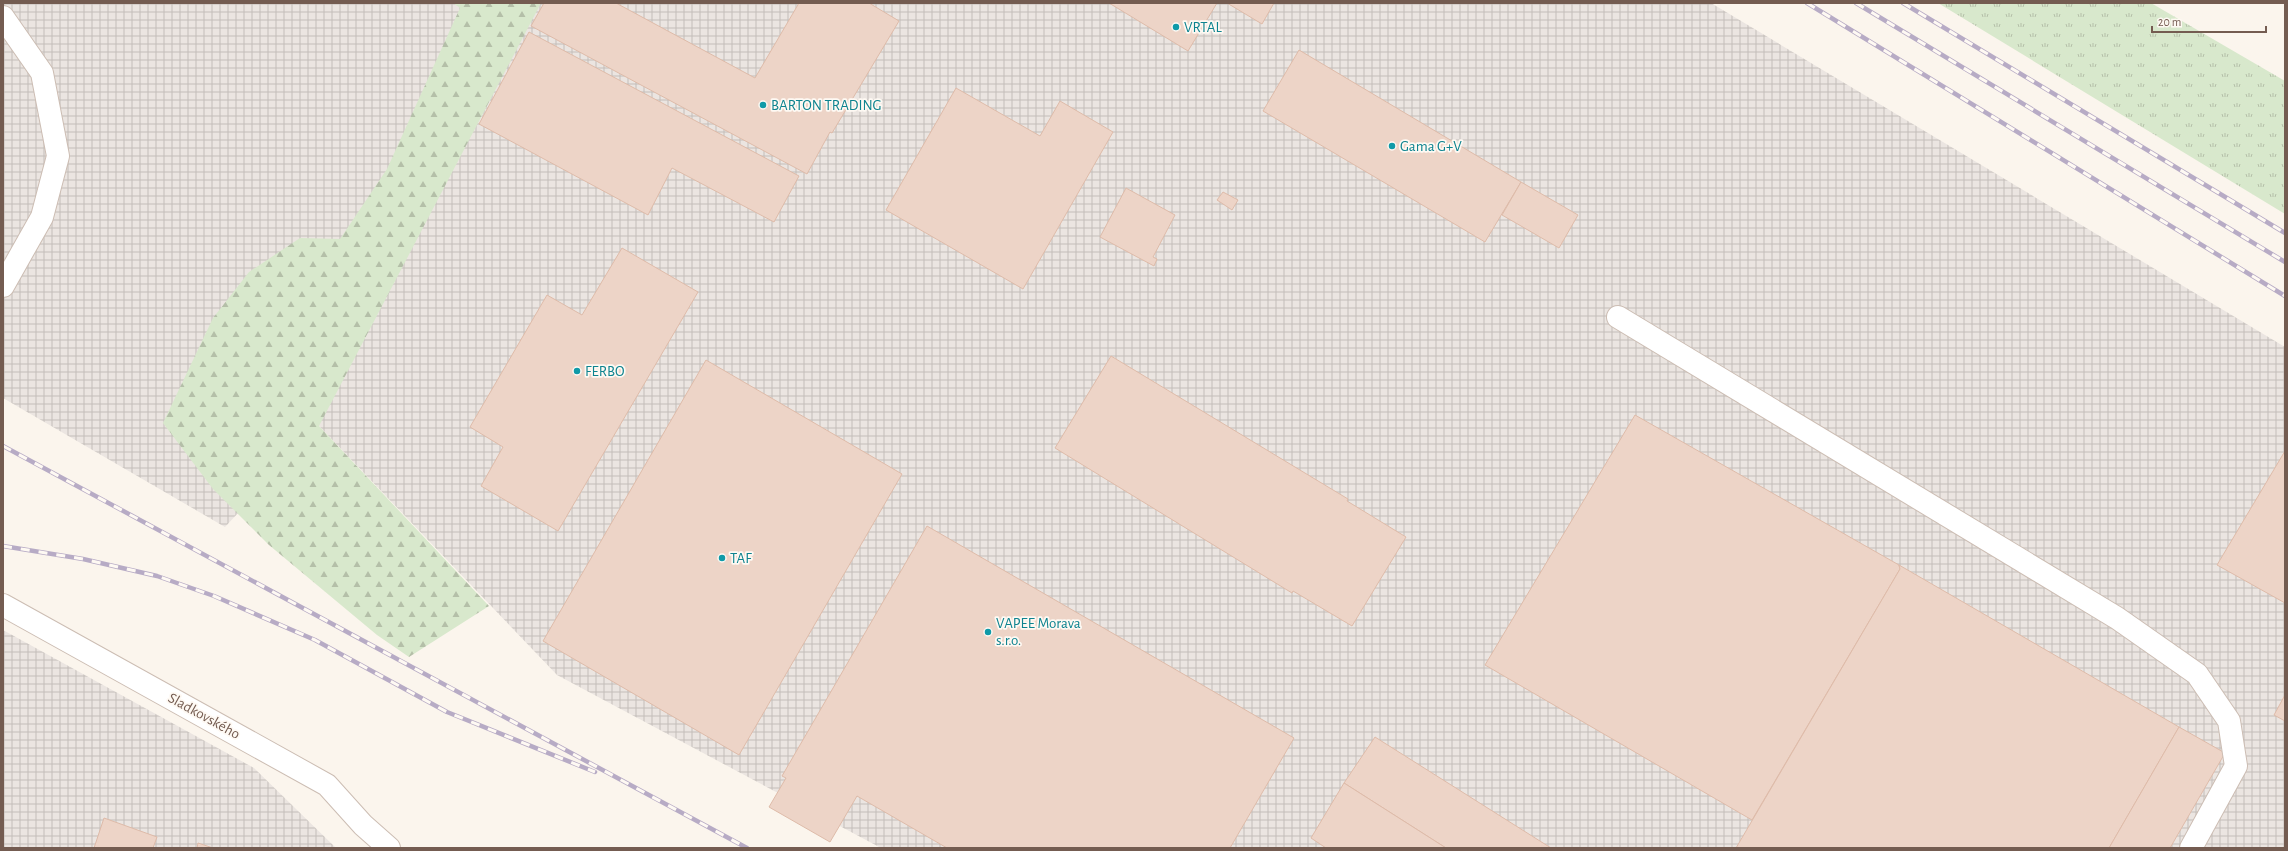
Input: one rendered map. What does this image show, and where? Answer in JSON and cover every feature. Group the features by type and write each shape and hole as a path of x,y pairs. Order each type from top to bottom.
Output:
{"street":[{"path":"3,17 42,72 58,156 42,217 3,286"},
{"path":"1618,317 2117,618 2197,674 2229,721 2236,766 2191,848"},
{"name":"Sladkovského","path":"3,605 327,785 363,825 389,848"}],"shaded area":[{"path":"3,3 1711,3 2285,347 2285,848 881,848 557,675 319,426 225,527 3,398"},
{"path":"3,630 254,768 336,848 3,848"}],"green space":[{"path":"453,3 541,3 319,426 489,606 409,657 377,635 269,545 213,489 163,423 213,318 249,272 300,238 340,239 387,169 460,8"},
{"path":"1938,3 2151,3 2285,81 2285,214"}],"building":[{"name":"BARTON TRADING","path":"544,3 616,3 755,78 799,3 869,3 899,21 832,133 830,132 807,174 531,26"},
{"name":"VRTAL","path":"1109,3 1217,3 1188,51"},
{"name":"VRTAL","path":"1227,3 1274,3 1262,24"},
{"path":"529,32 799,176 774,222 672,168 648,215 479,124"},
{"name":"Gama G+V","path":"1299,50 1521,182 1485,242 1263,111"},
{"path":"956,88 1040,136 1060,101 1113,132 1023,289 886,210"},
{"path":"1521,182 1578,215 1559,248 1502,215"},
{"path":"1126,188 1175,215 1153,257 1157,259 1154,266 1100,237"},
{"path":"1223,192 1238,200 1232,210 1217,200"},
{"name":"FERBO","path":"622,248 698,292 558,531 481,486 503,447 470,427 547,295 582,315"},
{"path":"1111,356 1348,499 1347,501 1406,537 1352,626 1293,591 1292,593 1055,448"},
{"name":"TAF","path":"706,360 902,474 739,755 543,641"},
{"path":"1635,415 1899,565 1900,569 1752,820 1485,665"},
{"path":"2285,451 2285,603 2217,565"},
{"name":"VAPEE Morava s.r.o.","path":"927,526 1294,738 1230,848 947,848 857,796 830,842 769,807 786,778 782,776"},
{"path":"1899,565 2179,727 2109,848 1736,848 1900,569"},
{"path":"2285,695 2285,721 2274,715"},
{"path":"2179,727 2225,753 2170,848 2109,848"},
{"path":"1375,737 1551,848 1446,848 1344,783"},
{"path":"1344,783 1446,848 1326,848 1311,838"},
{"path":"104,818 157,837 153,848 94,848"},
{"path":"198,843 213,848 197,848"}],"railway":[{"path":"1807,3 2285,296"},
{"path":"1856,3 2285,262"},
{"path":"1903,3 2285,233"},
{"path":"3,446 747,848"},
{"path":"3,546 83,559 157,576 214,596 315,640 447,712 595,772"}],"place":[{"name":"VRTAL","path":"1176,27"},
{"name":"BARTON TRADING","path":"763,105"},
{"name":"Gama G+V","path":"1392,146"},
{"name":"FERBO","path":"577,371"},
{"name":"TAF","path":"722,558"},
{"name":"VAPEE Morava s.r.o.","path":"988,632"}]}
